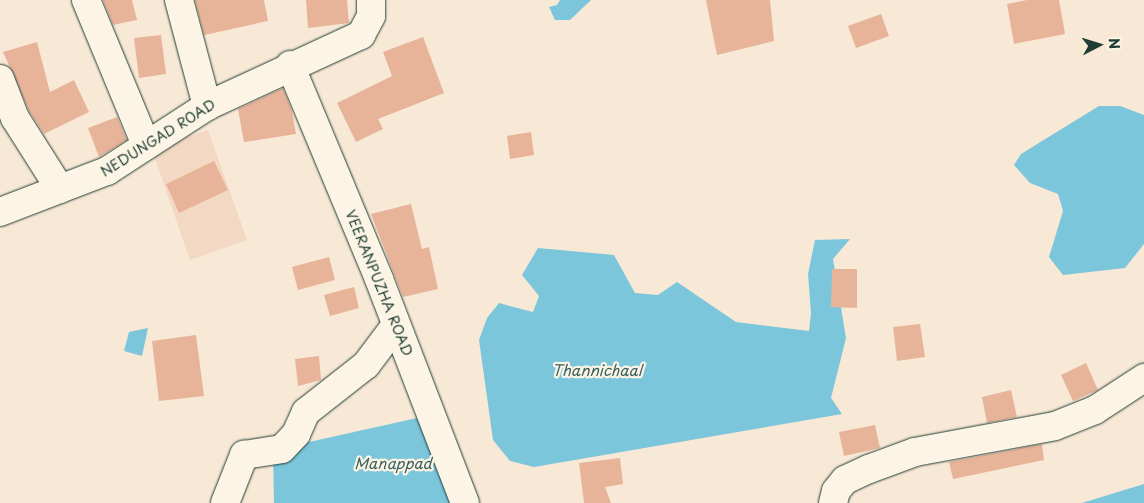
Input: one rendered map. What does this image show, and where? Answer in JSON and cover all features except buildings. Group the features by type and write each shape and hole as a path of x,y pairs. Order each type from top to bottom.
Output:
{"street":[{"path":"86,0 146,145"},
{"path":"179,0 207,106"},
{"name":"NEDUNGAD ROAD","path":"0,212 107,171 207,106 290,65 362,35 371,16 371,0"},
{"name":"VEERANPUZHA ROAD","path":"290,65 396,325 465,503"},
{"path":"0,79 15,118 60,189"},
{"path":"225,503 244,455 282,449 296,434 306,412 366,365 396,325"},
{"path":"833,503 836,491 845,480 925,450 1055,426 1095,410 1144,378"}],"shaded area":[{"path":"208,130 247,240 190,260 152,150"}],"water":[{"path":"560,0 591,0 570,20 555,20 549,7 557,5"},
{"path":"1099,106 1120,106 1144,115 1144,244 1125,268 1063,275 1049,257 1063,211 1058,194 1030,183 1014,165 1021,154"},
{"name":"Thannichaal","path":"850,239 833,259 846,338 831,398 842,414 534,467 510,461 493,440 479,340 487,318 499,303 533,312 539,296 522,275 538,248 614,255 635,293 658,295 677,282 736,322 809,331 811,313 808,274 815,240"},
{"path":"148,328 142,356 124,351 129,332"},
{"name":"Manappad","path":"417,418 452,503 274,503 273,454 300,444"},
{"path":"1144,484 1144,503 1082,503"}]}
